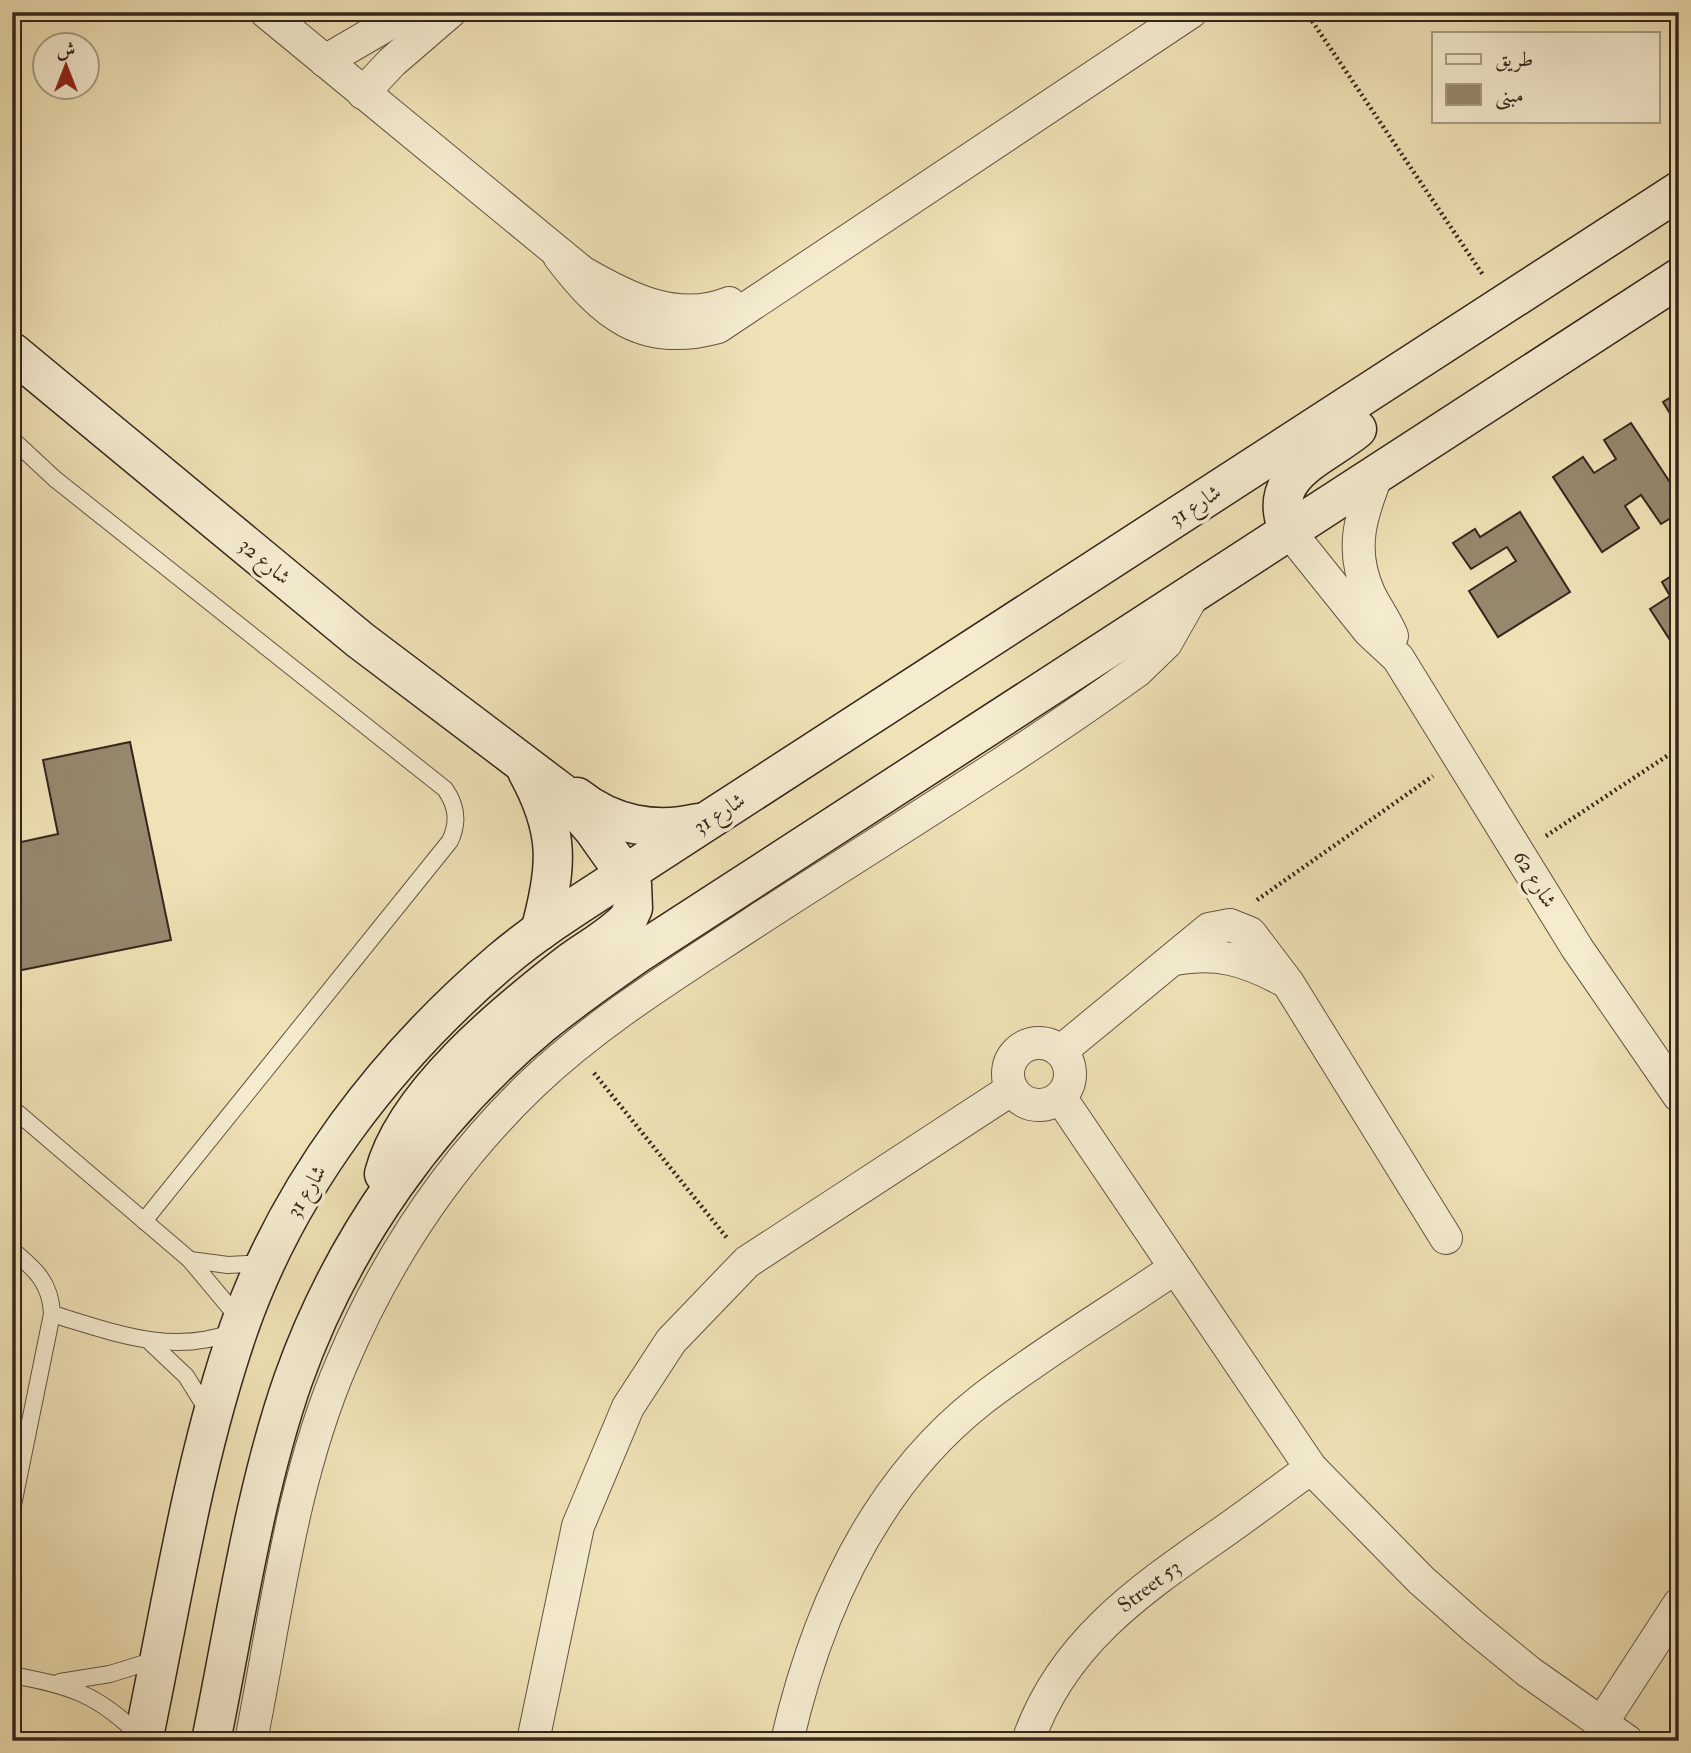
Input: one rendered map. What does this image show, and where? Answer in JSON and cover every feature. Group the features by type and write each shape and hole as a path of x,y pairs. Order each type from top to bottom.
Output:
{"street":[{"path":"266,12 559,256 607,287 633,299 674,311 718,307 785,282 1191,12"},
{"path":"325,61 409,12"},
{"path":"363,93 392,62 450,12"},
{"name":"شارع 31","path":"143,1740 211,1416 240,1326 267,1262 317,1173 368,1098 454,1003 540,931 627,873 1679,191"},
{"path":"211,1741 274,1441 293,1379 334,1285 377,1209 453,1110 496,1065 562,1009 640,951 1679,278"},
{"path":"1288,530 1282,502 1285,487 1293,475 1374,415 1434,350"},
{"name":"شارع 32","path":"12,352 350,631 523,762 578,810 627,873"},
{"name":"شارع 62","path":"1378,472 1358,531 1359,563 1370,595 1391,634 1398,658 1577,947 1679,1096"},
{"name":"شارع 62","path":"1288,530 1369,631 1398,658"},
{"path":"251,1741 305,1473 321,1419 364,1314 421,1216 455,1170 531,1086 573,1048 658,985 1137,671 1166,643 1196,590"},
{"path":"523,762 548,774 594,809 623,822 664,828 705,822"},
{"name":"شارع 32","path":"523,762 545,806 554,842 554,879 540,931"},
{"path":"377,1209 387,1163 407,1122 420,1103 500,1020 628,919 635,895 627,873"},
{"path":"1061,1051 1209,929 1219,926 1240,927 1250,933 1288,983 1446,1238"},
{"path":"1174,959 1192,956 1229,957 1248,962 1288,983"},
{"path":"1038,1043 1051,1045 1061,1051 1070,1070 1070,1079 1060,1097 1040,1105 1019,1097 1008,1077 1009,1064 1016,1053 1038,1043"},
{"path":"533,1741 578,1526 611,1443 648,1373 671,1341 747,1262 1012,1088"},
{"path":"1060,1097 1311,1468 1421,1580 1474,1627 1627,1741"},
{"path":"787,1741 802,1675 842,1574 864,1535 918,1463 980,1401 1175,1268"},
{"name":"Street 53","path":"1028,1741 1064,1671 1110,1617 1136,1593 1311,1468"},
{"path":"1601,1724 1679,1604"}],"lane":[{"path":"12,439 55,479 445,789 455,809 457,820 450,841 144,1221"},
{"path":"12,1108 190,1261 240,1326 196,1343 151,1343 52,1314"},
{"path":"12,1250 38,1271 47,1285 52,1314 12,1510"},
{"path":"190,1261 228,1265 267,1262"},
{"path":"151,1343 186,1376 211,1416"},
{"path":"12,1675 58,1682 110,1674 160,1658"},
{"path":"58,1682 105,1705 143,1740"}],"path":[{"path":"1306,12 1503,304"},
{"path":"1519,853 1679,748"},
{"path":"1240,927 1264,893 1459,758"},
{"path":"573,1048 747,1262"}],"building":[{"path":"1679,392 1679,428 1663,402"},
{"path":"1631,423 1679,496 1679,513 1661,524 1641,495 1625,506 1639,528 1602,552 1553,477 1583,457 1594,473 1616,459 1604,440"},
{"path":"1520,512 1570,592 1498,637 1469,591 1516,561 1507,547 1471,569 1453,543 1475,529 1480,537"},
{"path":"1679,571 1679,654 1650,609 1670,596 1662,582"},
{"path":"130,742 171,940 12,972 12,844 58,834 43,760"}]}
